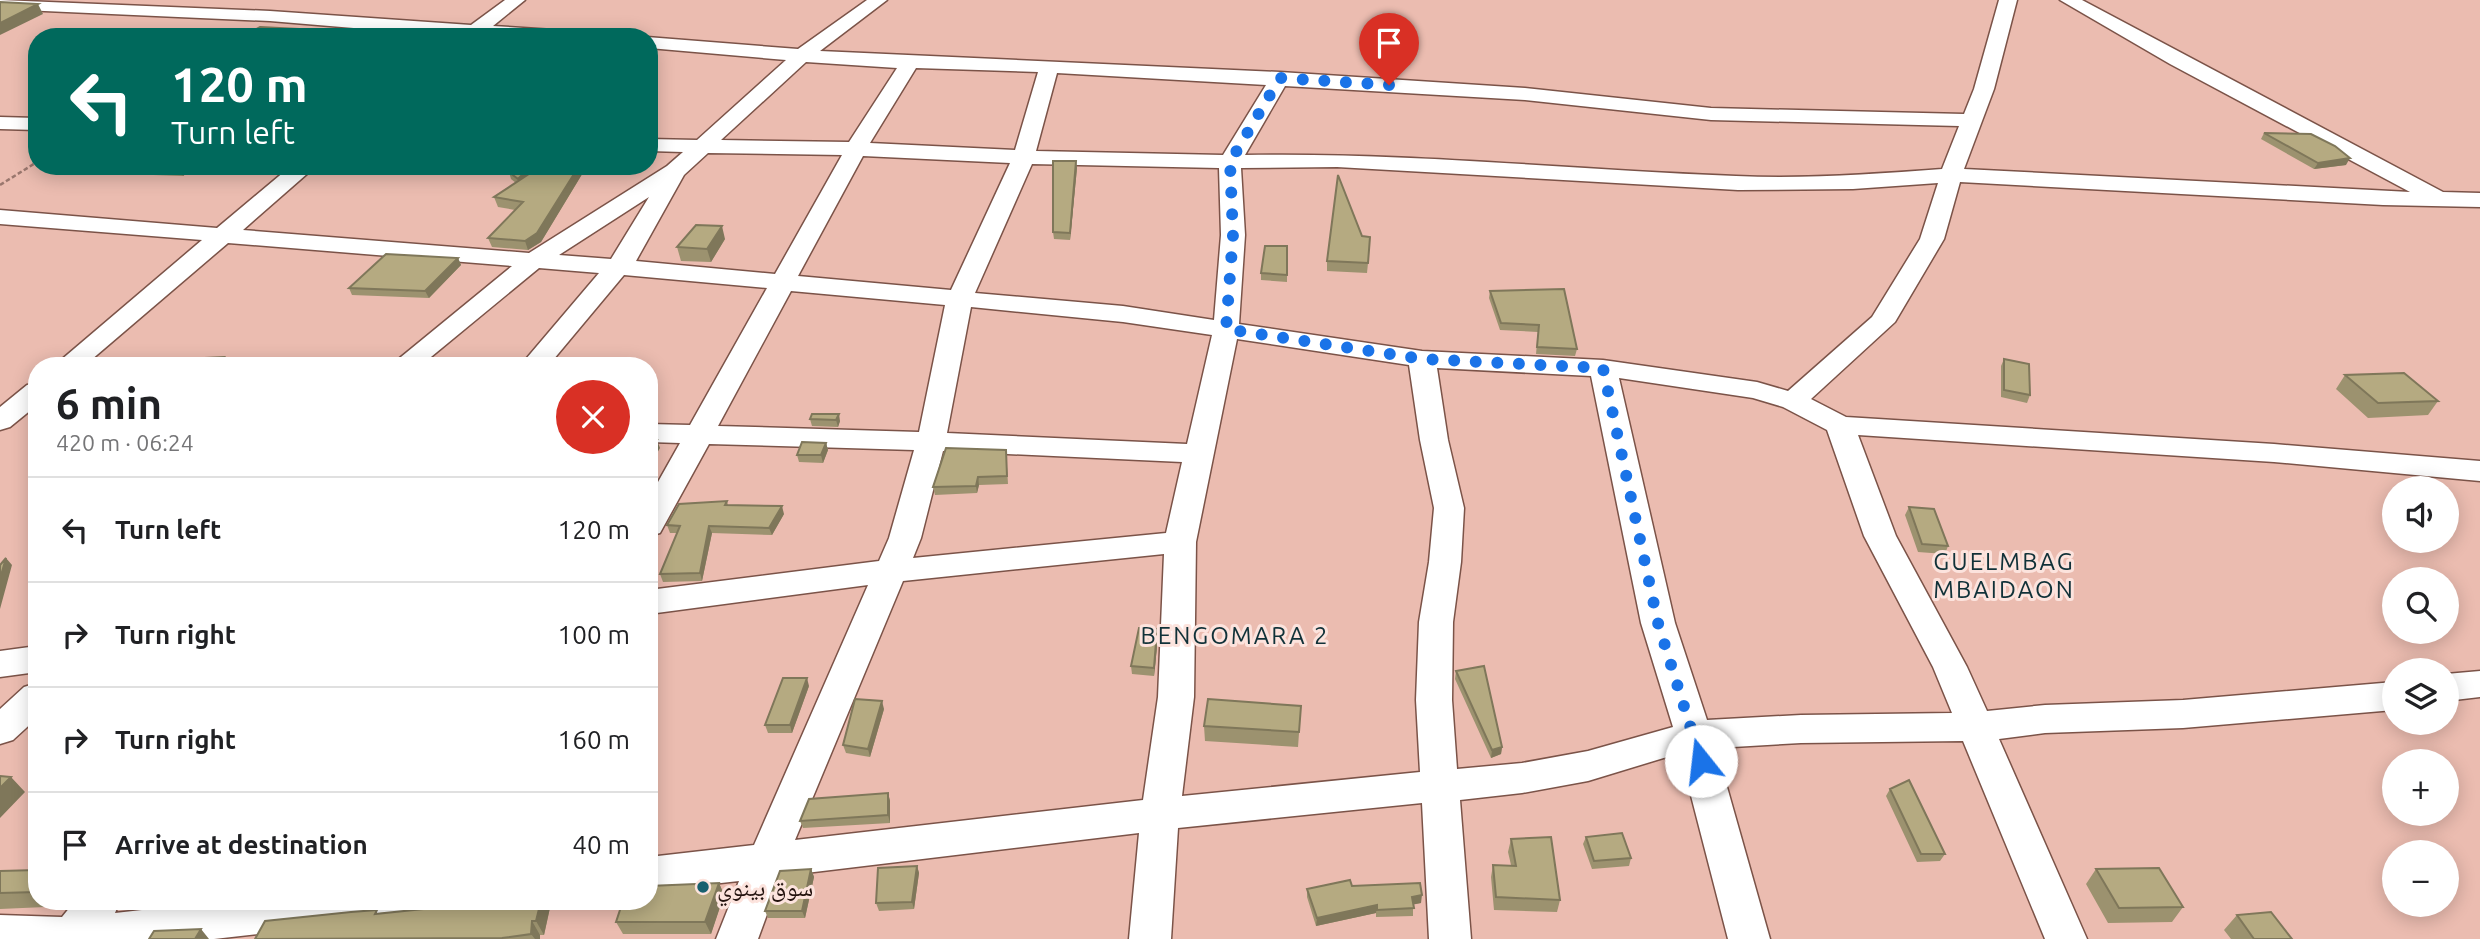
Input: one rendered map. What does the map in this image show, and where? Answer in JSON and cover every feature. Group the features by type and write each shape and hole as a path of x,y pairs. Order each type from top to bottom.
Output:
{"street":[{"path":"479,28 516,0"},
{"path":"414,357 534,260 675,171 800,57 878,0"},
{"path":"1794,401 1882,322 1932,239 1951,175 1984,89 2008,0"},
{"path":"2069,0 2177,60 2480,219"},
{"path":"0,4 270,16 404,28"},
{"path":"658,43 800,57 1280,78 1525,94 1711,114 1972,120"},
{"path":"658,509 855,149 910,63"},
{"path":"737,939 767,860 905,537 931,442 959,301 1024,157 1049,67"},
{"path":"1150,939 1160,814 1176,697 1180,542 1226,329 1233,235 1230,162 1280,78"},
{"path":"0,123 28,124"},
{"path":"658,145 1230,162 1337,160 1738,183 1853,182 1951,175 2383,198 2480,200"},
{"path":"541,357 629,254 675,171"},
{"path":"78,357 294,175"},
{"path":"0,217 616,267 959,301 1123,314 1422,359 1603,368 1757,390 1794,401 1840,425 2260,452 2480,471"},
{"path":"1422,359 1434,440 1449,508 1445,562 1436,622 1434,701 1450,939"},
{"path":"1603,368 1658,623 1694,735 1749,939"},
{"path":"0,421 25,396"},
{"path":"1840,425 1880,536 1950,667 2066,939"},
{"path":"658,434 1048,445 1199,454"},
{"path":"658,601 891,571 1180,542"},
{"path":"0,664 28,660"},
{"path":"2459,686 2480,684"},
{"path":"658,873 1160,814 1522,778 1588,766 1694,735 1801,729 1975,727 2045,719 2183,714 2382,697"},
{"path":"0,730 28,704"},
{"path":"70,937 92,910"},
{"path":"0,934 70,937 312,910"}],"path":[{"path":"0,185 28,168"}],"building":[{"path":"0,2 38,4 0,23"},
{"path":"2264,133 2311,134 2335,146 2350,158 2318,163"},
{"path":"1053,161 1076,161 1070,233 1053,232"},
{"path":"527,175 573,175 537,233 525,241 488,238 523,202 494,197"},
{"path":"1338,175 1362,236 1370,237 1368,263 1327,261"},
{"path":"696,225 722,226 707,249 677,247"},
{"path":"1265,246 1287,246 1287,275 1261,273"},
{"path":"386,254 458,258 425,291 349,288"},
{"path":"1564,289 1577,349 1537,347 1539,325 1501,323 1490,291"},
{"path":"2004,359 2029,364 2030,395 2004,390"},
{"path":"2404,373 2438,401 2378,403 2345,375"},
{"path":"812,414 839,414 836,420 810,419"},
{"path":"802,442 826,443 821,455 797,455"},
{"path":"946,448 1006,450 1007,476 978,477 976,486 933,487"},
{"path":"727,501 725,505 782,506 769,528 709,526 700,573 660,574 680,526 667,525 679,504"},
{"path":"1909,507 1934,509 1948,546 1922,544"},
{"path":"6,558 0,579 0,565"},
{"path":"1139,628 1157,629 1154,668 1131,666"},
{"path":"1484,666 1502,747 1492,750 1456,671"},
{"path":"783,678 807,678 790,725 765,725"},
{"path":"855,699 882,701 868,749 843,745"},
{"path":"1208,699 1301,706 1299,732 1204,726"},
{"path":"0,776 11,777 0,788"},
{"path":"1909,780 1945,854 1921,854 1890,789"},
{"path":"888,793 888,815 800,821 809,799"},
{"path":"1622,833 1631,858 1594,861 1586,837"},
{"path":"1551,837 1560,900 1496,897 1493,865 1516,866 1511,839"},
{"path":"917,866 912,902 876,903 878,868"},
{"path":"2159,868 2183,907 2119,908 2096,869"},
{"path":"811,869 802,911 765,911 780,871"},
{"path":"28,870 28,892 0,893 0,871"},
{"path":"1350,880 1352,886 1420,883 1422,895 1412,897 1414,908 1377,910 1377,905 1317,918 1307,889"},
{"path":"719,883 705,922 616,922 620,910 658,910 658,886"},
{"path":"377,910 375,914 413,910 539,910 536,921 532,921 531,934 502,938 255,939 265,921"},
{"path":"2271,912 2292,939 2254,939 2237,915"},
{"path":"201,929 195,939 149,939 154,931"}],"place":[{"name":"سوق بينوي","path":"703,887"}],"district":[{"name":"GUELMBAG MBAIDAON","path":"2004,575"},
{"name":"BENGOMARA 2","path":"1235,635"}],"route":[{"path":"1389,85 1280,78 1230,162 1233,235 1226,329 1422,359 1603,368 1658,623 1701,761"}]}
